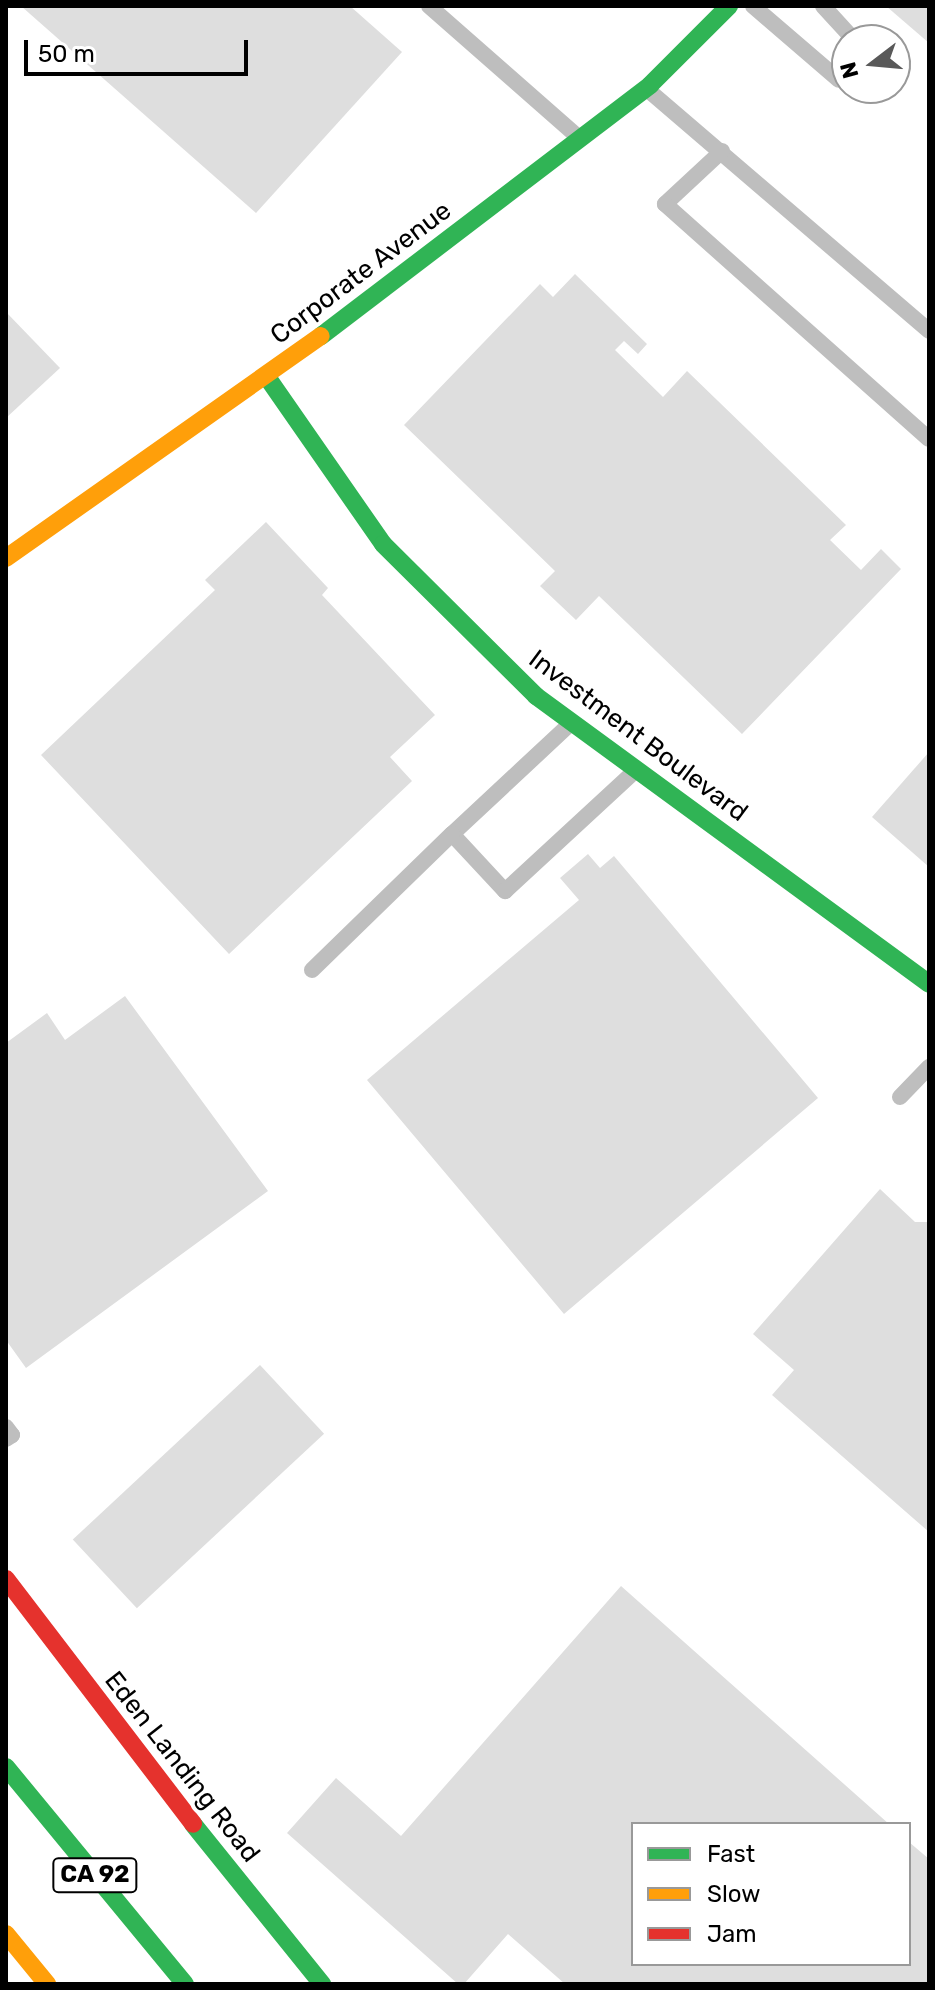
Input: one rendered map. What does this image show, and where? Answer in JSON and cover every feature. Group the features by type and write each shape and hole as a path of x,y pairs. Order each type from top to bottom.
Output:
{"main road":[{"name":"Corporate Avenue","path":"6,558 267,377 580,139 645,88 729,6"},
{"name":"Investment Boulevard","path":"267,377 383,544 457,623 571,722 929,984"},
{"name":"Eden Landing Road","path":"6,1579 139,1757 322,1984"},
{"name":"CA 92","path":"6,1767 185,1984"},
{"path":"6,1934 47,1984"}],"lane":[{"path":"429,6 580,139"},
{"path":"753,6 831,73"},
{"path":"823,6 839,24"},
{"path":"645,88 929,331"},
{"path":"722,151 665,204 929,439"},
{"path":"312,970 571,722"},
{"path":"452,834 505,891 636,770"},
{"path":"900,1097 929,1067"},
{"path":"6,1427 12,1435 6,1439"}],"building":[{"path":"21,6 350,6 402,52 256,213"},
{"path":"886,6 929,6 929,43 911,28 911,24"},
{"path":"575,274 647,344 638,354 624,341 615,350 663,397 687,371 846,525 830,540 861,570 881,549 901,569 742,734 599,596 576,620 540,586 555,571 404,425 540,284 553,297"},
{"path":"6,312 60,368 6,418"},
{"path":"266,522 328,588 322,595 435,715 390,757 412,781 229,954 41,755 215,590 205,580"},
{"path":"929,752 929,867 872,817"},
{"path":"588,854 600,868 614,856 818,1098 564,1314 367,1080 579,900 560,878"},
{"path":"125,996 268,1191 26,1368 6,1340 6,1043 47,1013 65,1040"},
{"path":"880,1189 915,1222 929,1222 929,1532 772,1395 794,1370 753,1334"},
{"path":"260,1365 324,1434 137,1608 73,1540"},
{"path":"621,1586 887,1822 631,1822 631,1966 911,1966 911,1844 929,1859 929,1984 565,1984 508,1934 464,1984 458,1984 287,1833 336,1778 401,1836"}],"traffic: fast":[{"path":"321,336 650,85 729,6"},
{"path":"267,377 383,544 536,696 929,984"},
{"path":"6,1767 185,1984"},
{"path":"193,1824 322,1984"}],"traffic: slow":[{"path":"6,558 321,336"},
{"path":"6,1934 47,1984"}],"traffic: jam":[{"path":"6,1579 193,1824"}]}
